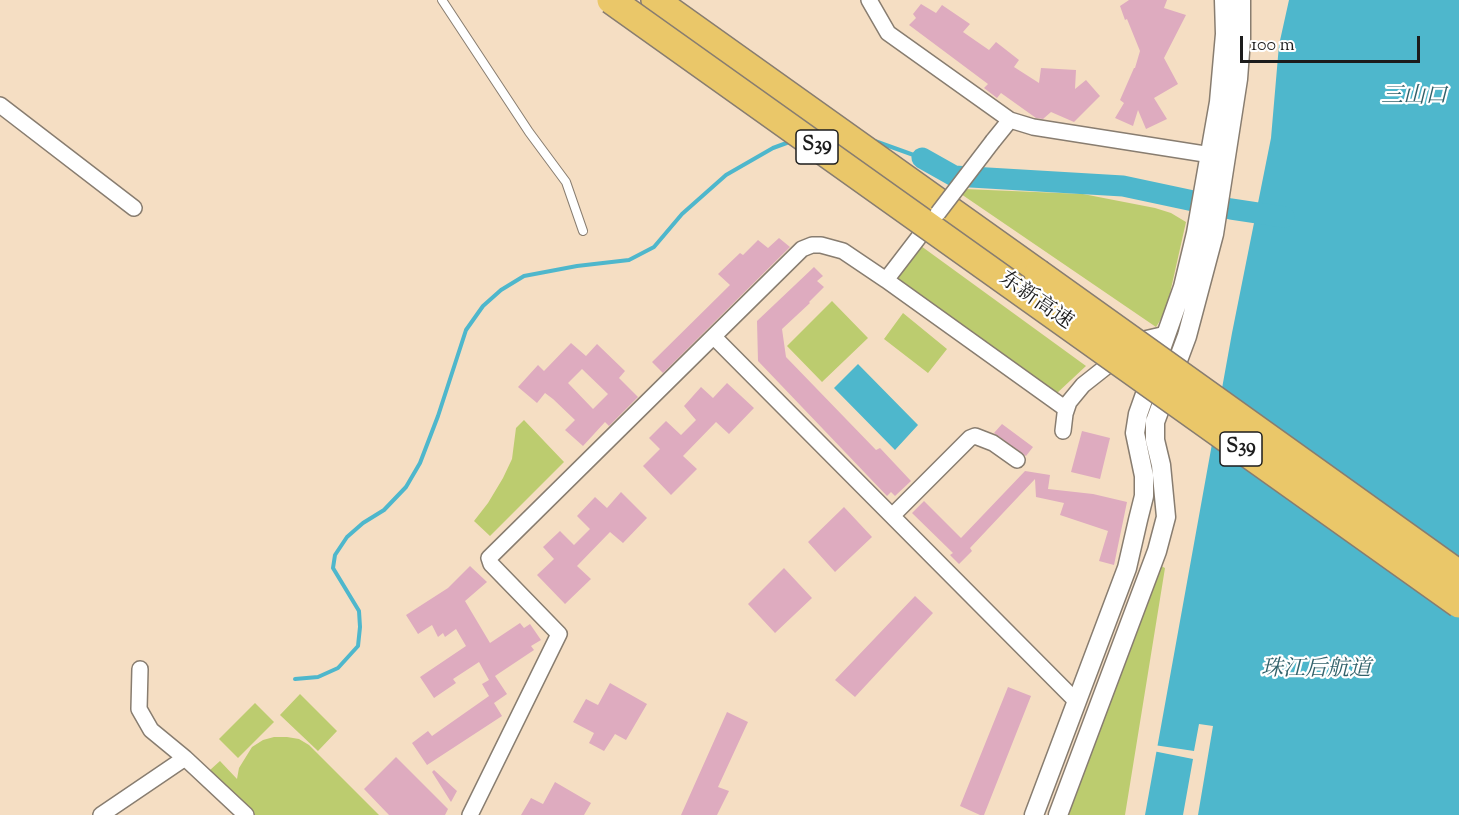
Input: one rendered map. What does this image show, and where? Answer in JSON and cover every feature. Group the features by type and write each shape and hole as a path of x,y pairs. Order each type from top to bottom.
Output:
{"highway":[{"name":"东新高速","path":"611,0 1459,604"},
{"name":"东新高速","path":"655,0 1459,574"}],"street":[{"path":"869,0 888,33 1010,120 1033,127 1211,155"},
{"path":"1213,192 1211,155 1219,102 1225,34 1224,0"},
{"path":"1058,815 1160,540 1166,517 1161,465 1155,440 1155,422 1187,336 1213,192 1238,79 1241,0"},
{"path":"0,105 134,208"},
{"path":"886,280 1010,120"},
{"path":"1034,815 1129,558 1144,496 1144,476 1135,433 1137,424 1166,334 1205,233"},
{"path":"470,815 559,634 491,564 489,558 802,249 812,244 831,247 843,252 886,280 1066,409"},
{"path":"1063,431 1069,402 1083,385 1140,340 1166,334"},
{"path":"714,337 1077,702"},
{"path":"892,516 970,438 975,436 993,443 1017,459"},
{"path":"140,669 139,709 151,730 185,758 246,815"},
{"path":"101,815 185,758"}],"lane":[{"path":"442,0 529,132 566,182 583,231"}],"green space":[{"path":"964,189 1083,194 1155,208 1171,213 1186,222 1166,311 1156,327 961,194"},
{"path":"921,246 1086,366 1056,394 894,279"},
{"path":"832,301 868,338 822,382 787,346"},
{"path":"903,313 947,349 928,373 884,339"},
{"path":"524,420 564,462 490,536 474,521 503,478 512,459 516,428"},
{"path":"1153,562 1165,568 1125,815 1058,815"},
{"path":"300,694 337,731 318,751 280,715"},
{"path":"255,703 274,722 238,758 219,739"},
{"path":"274,737 299,739 309,745 379,815 255,815 210,770 220,761 237,779 239,768 252,747 263,740"}],"water":[{"name":"珠江后航道","path":"1289,0 1459,0 1459,815 1145,815 1232,333 1271,138 1279,45"},
{"path":"858,364 918,425 895,450 834,388"}],"pier":[{"path":"1199,724 1213,726 1198,815 1183,815 1193,759 1153,751 1154,745 1194,751"}],"building":[{"path":"1129,0 1167,0 1164,8 1186,15 1164,58 1178,84 1154,98 1167,119 1146,129 1138,110 1133,126 1115,118 1124,103 1120,100 1140,51 1120,6"},
{"path":"921,4 936,13 942,5 970,24 963,32 989,50 996,42 1019,60 1014,67 1039,83 1041,68 1076,70 1075,89 1086,80 1100,96 1074,122 1051,112 1043,119 1036,118 1001,93 997,98 984,88 988,84 909,25 916,18 913,14"},
{"path":"779,238 790,247 663,373 652,362 730,285 718,274 758,240 768,248"},
{"path":"814,267 823,276 817,281 824,287 782,329 786,357 876,450 880,448 911,481 895,496 891,492 887,496 758,361 757,321"},
{"path":"571,343 586,356 597,344 625,371 619,378 638,397 609,426 605,422 583,446 565,430 575,420 553,399 545,393 537,403 518,387 538,365 544,371","holes":["582,369 608,394 593,409 568,383"]},
{"path":"727,383 754,408 729,434 716,422 683,456 697,469 671,495 643,466 660,449 649,438 666,421 681,435 696,420 684,406 701,387 713,398"},
{"path":"1002,424 1033,447 1026,456 994,433"},
{"path":"1082,431 1110,438 1100,479 1071,472"},
{"path":"1025,471 1050,475 1048,489 1093,494 1127,502 1114,565 1099,561 1108,531 1060,515 1064,503 1036,497 1035,479 970,548 972,551 959,564 950,555 953,553 912,513 924,501 961,538"},
{"path":"621,492 647,518 623,543 610,532 577,566 591,579 565,604 537,575 554,559 543,547 560,531 574,545 590,529 577,516 595,497 607,508"},
{"path":"844,507 872,537 835,572 808,542"},
{"path":"470,566 487,582 465,601 490,643 520,623 524,628 530,624 541,640 531,646 534,650 495,676 507,694 494,703 502,716 427,765 412,743 428,731 432,736 489,696 482,684 489,680 479,662 453,679 456,683 434,698 420,677 466,646 456,629 445,637 443,633 438,637 432,625 418,634 406,615 448,588"},
{"path":"784,568 812,598 775,633 748,604"},
{"path":"915,596 933,613 855,697 835,680"},
{"path":"610,683 647,704 626,740 615,734 604,751 589,743 594,733 573,722 586,699 598,705"},
{"path":"1008,687 1031,696 984,815 980,815 960,806"},
{"path":"727,712 748,722 718,787 729,791 717,815 681,815"},
{"path":"396,757 448,809 445,815 389,815 364,789"},
{"path":"434,770 457,791 451,802 432,772"},
{"path":"555,782 591,803 584,815 521,815 531,798 543,804"}],"waterway":[{"path":"872,140 922,158"},
{"path":"295,679 318,677 338,668 358,646 359,611 333,568 335,555 347,537 363,523 384,510 406,487 420,463 438,416 466,330 483,306 501,290 524,276 577,266 629,260 654,247 682,214 726,175 773,148 792,141"},
{"path":"922,158 954,176 1123,186 1231,209 1284,217"}],"water label":[{"name":"三山口","path":"1414,98"}]}
